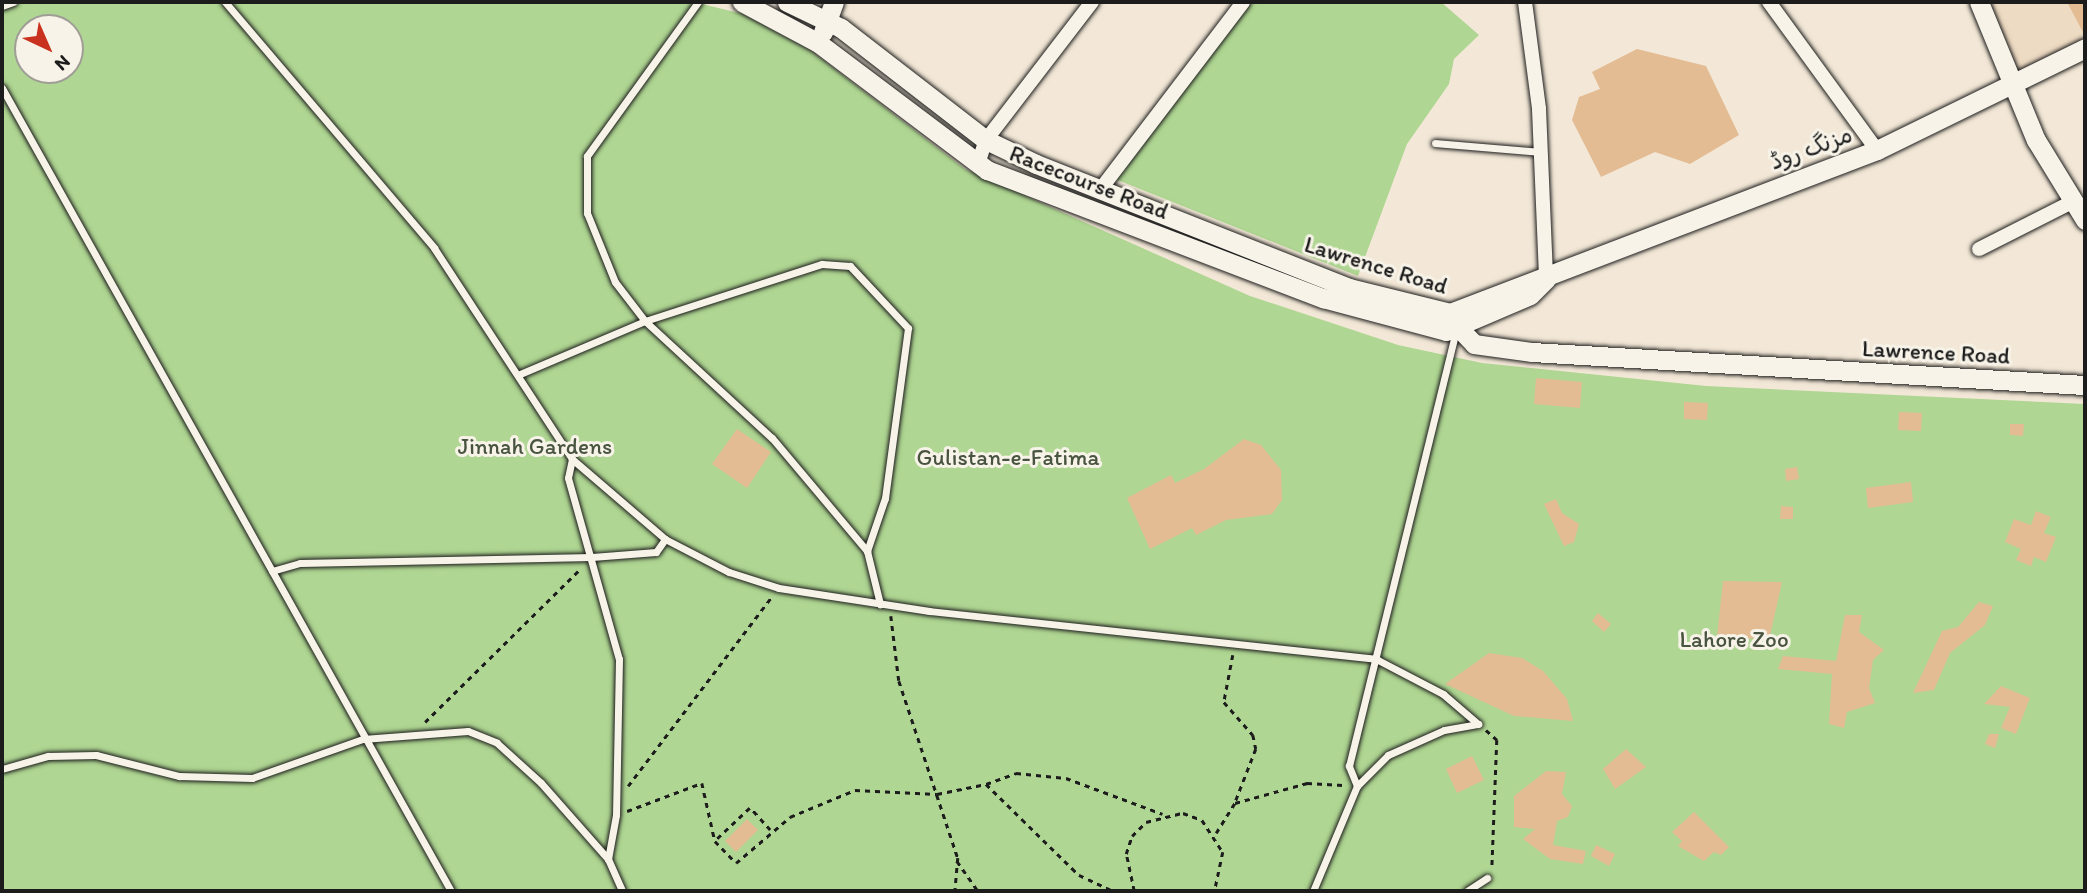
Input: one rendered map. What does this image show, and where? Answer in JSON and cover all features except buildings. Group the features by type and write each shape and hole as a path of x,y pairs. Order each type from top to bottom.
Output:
{"main road":[{"name":"Racecourse Road","path":"742,2 817,42 978,164 1323,298 1424,328 1453,321"},
{"name":"Lawrence Road","path":"787,2 830,22 986,140 1100,190 1349,288 1453,321 1474,344 1497,348 2085,385"},
{"path":"817,42 830,22 834,2"},
{"path":"1979,2 2036,140 2085,219"},
{"name":"مزنگ روڈ","path":"1453,321 1546,279 1877,150 2013,86 2085,48"},
{"name":"مزنگ روڈ","path":"1453,321 1487,317 1531,295 1546,279"},
{"path":"1487,317 1487,338 1497,348"}],"street":[{"path":"978,164 986,140 1092,2"},
{"path":"1100,190 1243,2"},
{"path":"1525,2 1542,152 1546,279"},
{"path":"1769,2 1877,150"},
{"path":"1979,249 2074,201"}],"lane":[{"path":"2,6 13,2"},
{"path":"225,2 434,248 520,374 572,459 664,539 729,572 779,588 890,606 1236,641 1376,659 1443,694 1478,723"},
{"path":"698,2 587,156 583,176 599,245 615,282 645,321 772,439 867,551 880,604"},
{"path":"2,88 363,739 451,891"},
{"path":"1435,144 1542,152"},
{"path":"520,374 645,321 833,261 850,266 901,313 908,337 886,498 867,551"},
{"path":"1357,786 1349,766 1453,321"},
{"path":"572,459 568,478 619,659 617,800 608,859"},
{"path":"272,571 300,563 592,557 656,552 664,539"},
{"path":"1313,891 1357,786 1388,755 1444,730 1478,723"},
{"path":"2,769 48,756 96,755 180,776 252,778 363,739 468,732 497,743 608,859 622,891"},
{"path":"1467,891 1487,878"}],"path":[{"path":"413,734 592,557"},
{"path":"617,800 779,588"},
{"path":"890,606 899,681 957,862 978,891"},
{"path":"1215,891 1224,871 1216,834 1235,803 1256,749 1253,734 1224,702 1236,641"},
{"path":"1478,723 1497,740 1497,857 1487,878"},
{"path":"616,815 702,783 715,841 736,863 770,830 855,790 937,794 986,784 1016,773 1066,778 1164,814 1183,813 1216,834"},
{"path":"1235,803 1307,783 1357,786"},
{"path":"986,784 1079,875 1113,891"},
{"path":"715,841 750,808 770,830"},
{"path":"1134,891 1125,854 1132,836 1164,814"},
{"path":"955,891 957,862"}],"shaded area":[{"path":"1987,2 2085,2 2085,48 2013,86"}],"green space":[{"name":"Jinnah Gardens","path":"2,2 694,2 743,14 810,50 965,169 1250,296 1398,345 1482,363 1706,386 2085,404 2085,891 2,891"},
{"path":"1252,2 1441,2 1479,35 1454,59 1449,84 1407,144 1358,276 1115,179"}],"park label":[{"name":"Gulistan-e-Fatima","path":"1008,457"},
{"name":"Lahore Zoo","path":"1734,639"}]}
